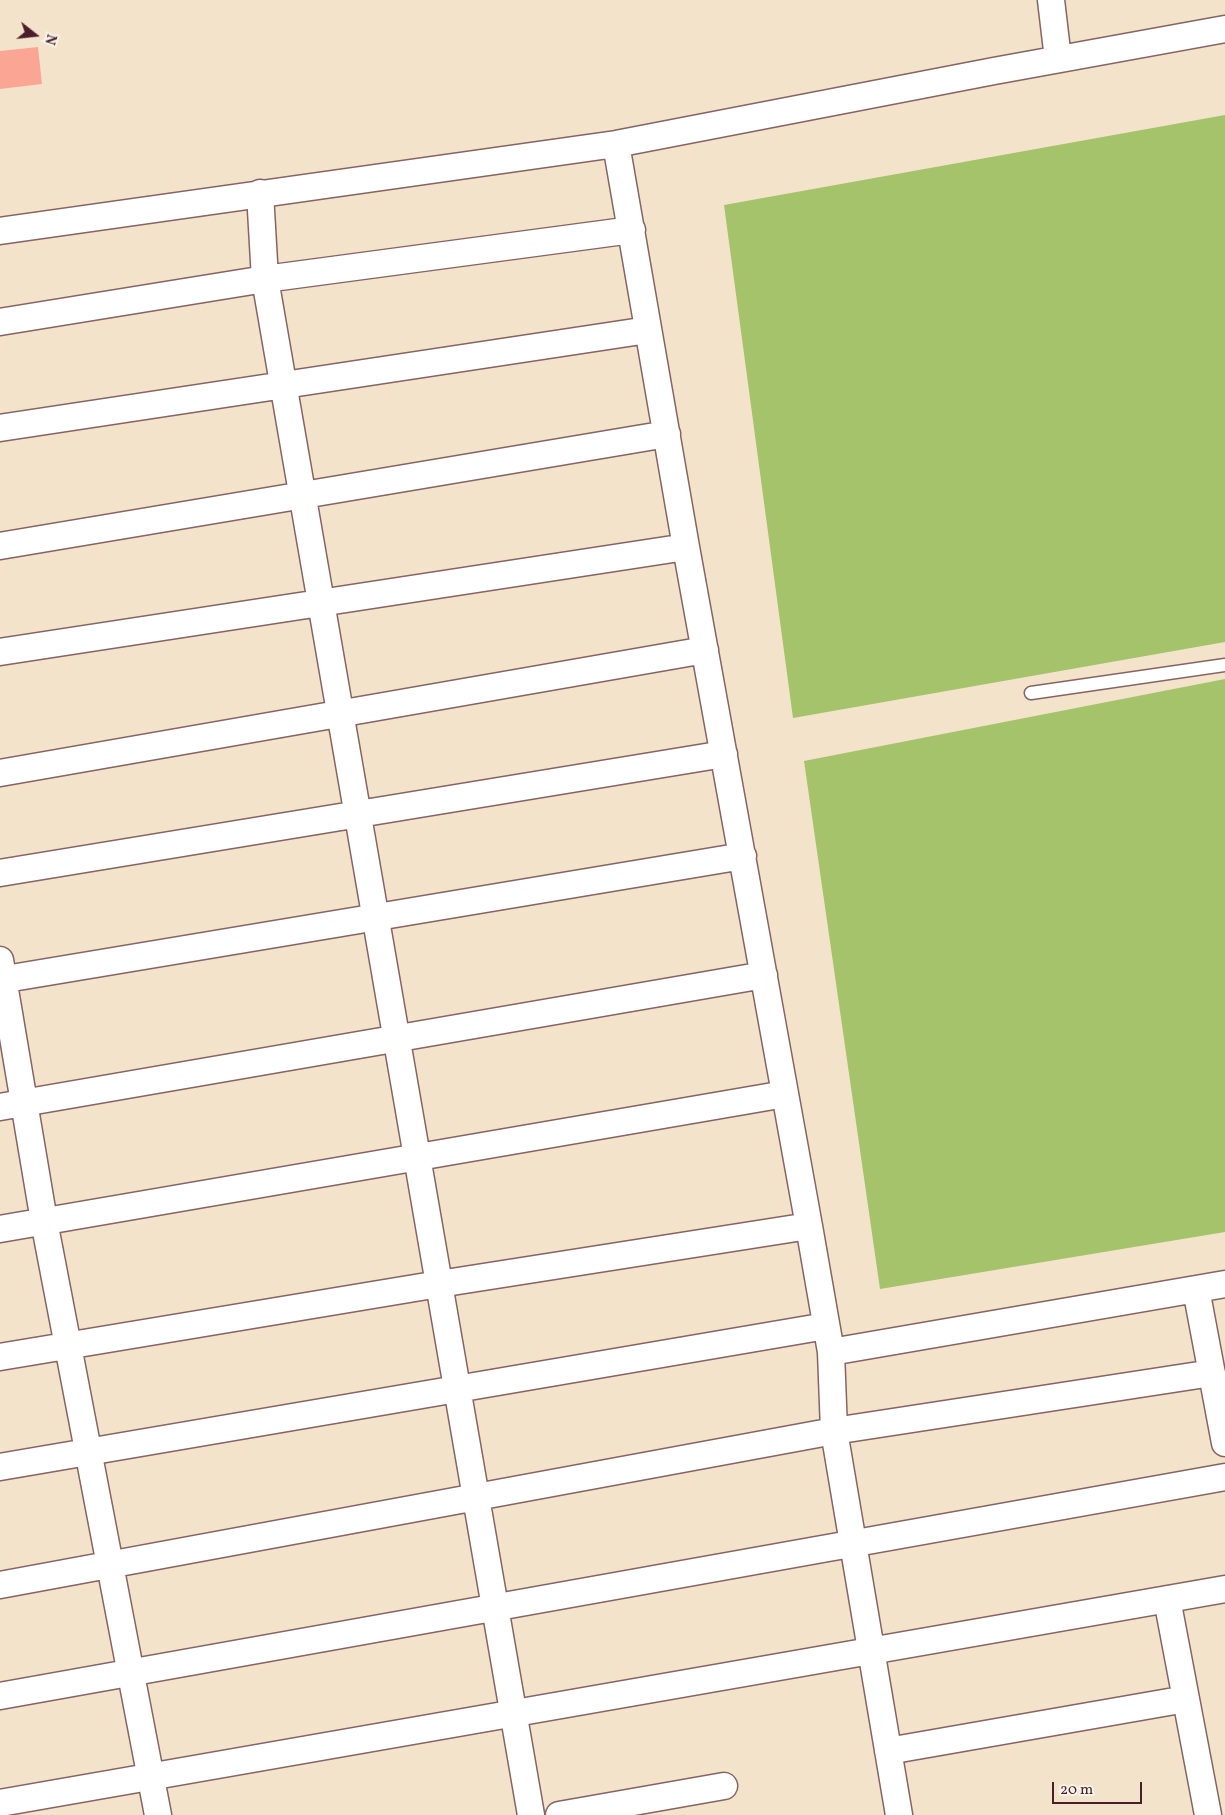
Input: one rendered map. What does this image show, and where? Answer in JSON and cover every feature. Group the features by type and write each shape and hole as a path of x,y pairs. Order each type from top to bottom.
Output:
{"street":[{"path":"1051,0 1058,59"},
{"path":"0,231 616,144 1058,59 1225,29"},
{"path":"616,144 826,1326 830,1352 834,1431 899,1815"},
{"path":"260,193 265,279 531,1815"},
{"path":"0,322 265,279 632,230"},
{"path":"0,428 648,330"},
{"path":"0,546 666,434"},
{"path":"0,652 686,546"},
{"path":"0,773 340,712 705,650"},
{"path":"0,873 724,754"},
{"path":"158,1815 44,1221 12,1105 1,973 376,916 743,856"},
{"path":"12,1105 764,975"},
{"path":"0,1229 785,1094"},
{"path":"0,1357 439,1284 809,1226"},
{"path":"830,1352 1225,1284"},
{"path":"1196,1289 1225,1443"},
{"path":"0,1467 826,1326"},
{"path":"0,1585 834,1431 1212,1373"},
{"path":"0,1696 1225,1477"},
{"path":"0,1803 1225,1589"},
{"path":"1167,1599 1208,1815"},
{"path":"888,1751 1186,1699"},
{"path":"559,1815 724,1786"}],"lane":[{"path":"1031,693 1225,665"}],"green space":[{"path":"1225,115 1225,642 793,718 724,205"},
{"path":"1225,679 1225,1232 880,1289 804,761"}],"building":[{"path":"38,47 42,84 0,89 0,51"}]}
